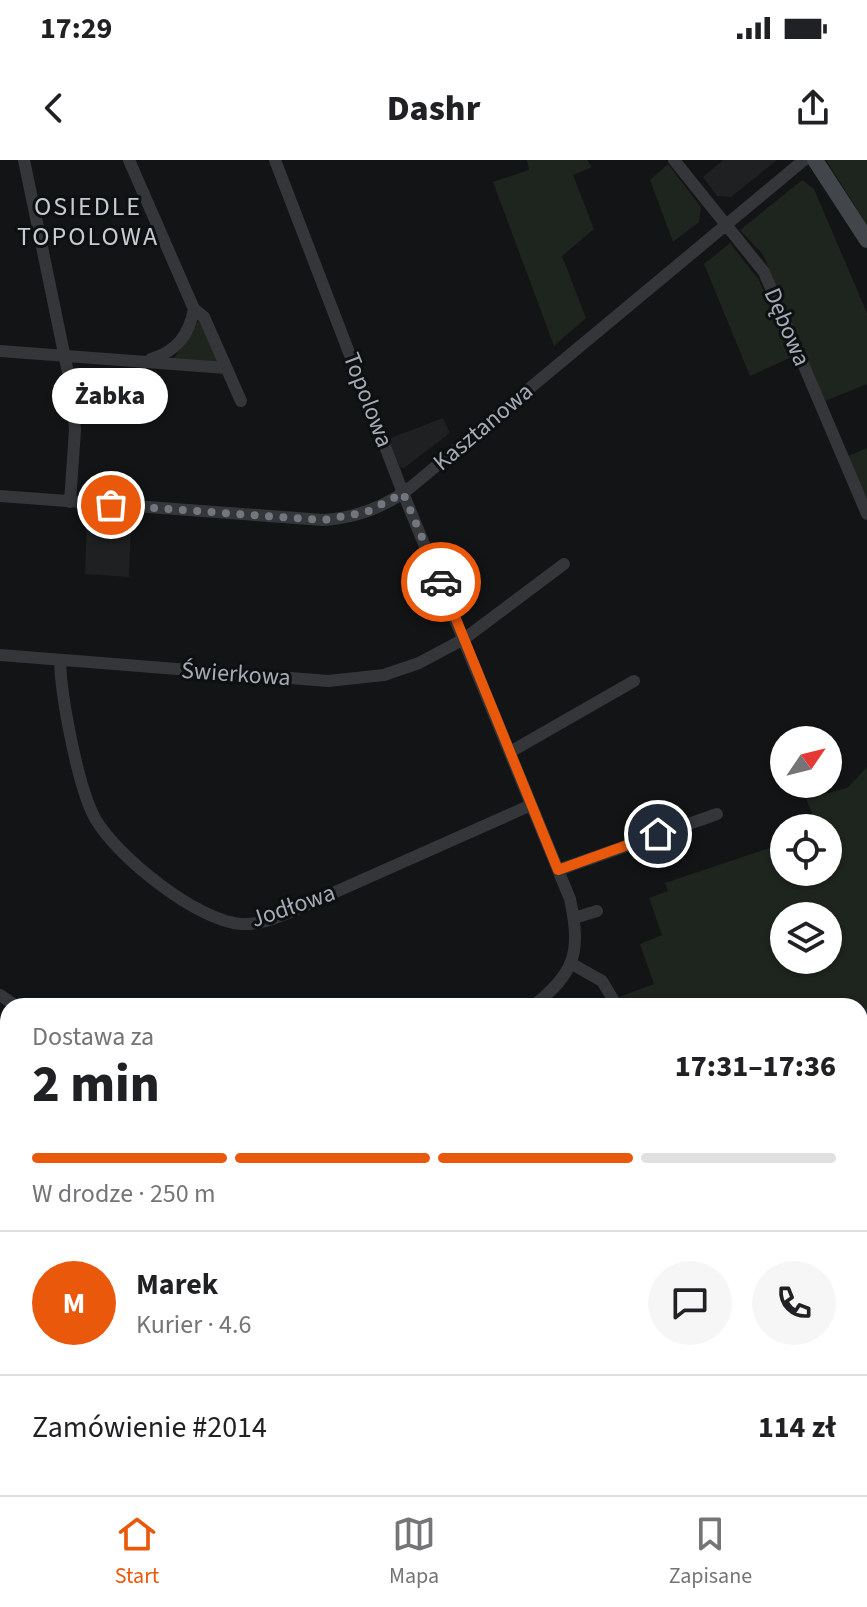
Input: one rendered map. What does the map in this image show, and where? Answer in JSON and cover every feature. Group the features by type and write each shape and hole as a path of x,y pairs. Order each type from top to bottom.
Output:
{"main road":[{"path":"815,160 867,240"}],"street":[{"path":"24,160 64,356 75,430 70,502"},
{"path":"129,160 194,309 204,317 241,401"},
{"name":"Topolowa","path":"275,160 403,493 558,870 576,929 572,964"},
{"name":"Dębowa","path":"674,160 764,272 867,514"},
{"name":"Kasztanowa","path":"0,496 323,520 367,512 403,493 804,160"},
{"path":"144,362 167,354 183,340 194,309"},
{"path":"0,351 226,368"},
{"path":"464,639 564,564"},
{"name":"Świerkowa","path":"0,655 352,680 384,675 419,663 464,639"},
{"name":"Jodłowa","path":"60,660 85,795 94,818 126,857 214,918 258,924 531,805"},
{"path":"510,752 634,681"},
{"path":"558,870 717,814"},
{"path":"574,918 597,911"},
{"path":"543,998 572,964 602,981 612,998"}],"shaded area":[{"path":"527,160 587,160 592,167 573,175 594,229 562,256 586,318 554,346 493,182 529,170"},
{"path":"723,160 777,160 731,197 717,196 703,177"},
{"path":"826,160 867,160 867,225"},
{"path":"668,164 701,207 699,222 673,242 650,180"},
{"path":"802,180 814,189 867,313 867,384 825,401 763,255 740,230"},
{"path":"730,243 759,280 792,357 750,376 704,264"},
{"path":"199,320 219,362 173,360"},
{"path":"443,418 450,433 404,468 400,467 388,439"},
{"path":"867,448 867,499 848,456"},
{"path":"87,521 131,524 129,577 85,574"},
{"path":"867,767 867,998 619,998 654,984 640,944 662,935 649,898 668,891 665,883 770,848 770,886 842,886 842,814 813,814 806,799 842,798 842,789"}],"way so far":[{"path":"111,505 323,520 367,512 386,505 403,493 441,582"}],"place":[{"name":"Żabka","path":"111,505"}],"district":[{"name":"OSIEDLE TOPOLOWA","path":"88,221"}],"route":[{"path":"441,582 558,870 658,834"}]}
